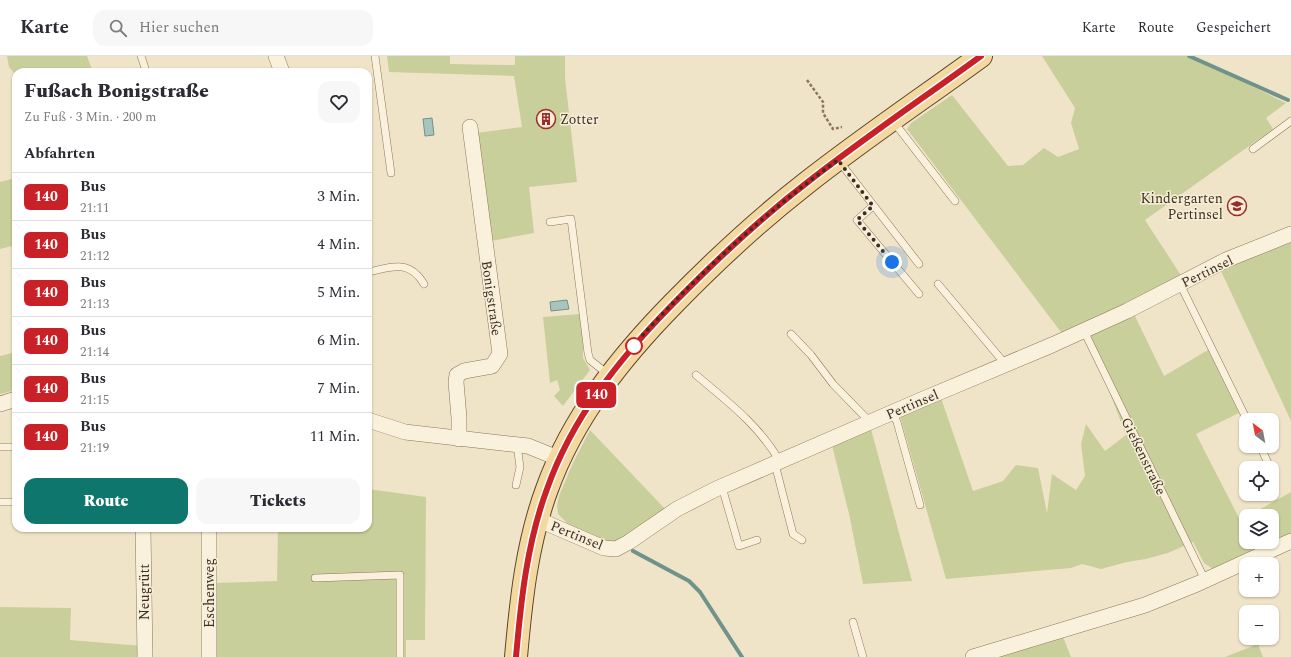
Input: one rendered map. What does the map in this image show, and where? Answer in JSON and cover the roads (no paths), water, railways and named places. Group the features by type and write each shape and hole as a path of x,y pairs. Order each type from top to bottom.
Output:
{"main road":[{"path":"516,657 527,563 537,519 547,489 568,440 586,409 610,376 653,324 704,272 757,224 804,185 981,56"}],"street":[{"name":"Bonigstraße","path":"459,439 456,382 457,375 464,371 492,366 500,354 470,127"},
{"name":"Pertinsel","path":"537,519 604,548 616,549 646,532 677,509 722,487 892,412 1084,331 1127,311 1226,260 1291,234"},
{"path":"0,404 12,400"},
{"path":"372,421 405,432 528,446 560,458"},
{"name":"Neugrütt","path":"144,532 144,657"},
{"name":"Eschenweg","path":"209,532 209,657"},
{"path":"973,657 1145,605 1205,580 1291,540"}],"lane":[{"path":"141,56 145,68"},
{"path":"374,56 391,174"},
{"path":"892,120 955,202"},
{"path":"1254,149 1291,121"},
{"path":"838,160 919,264"},
{"path":"873,206 857,220 919,294"},
{"path":"550,222 571,219 588,353 590,360 610,376"},
{"path":"372,271 394,267 410,268 419,275 424,284"},
{"path":"938,284 1006,364"},
{"path":"1180,284 1244,413"},
{"name":"Gießenstraße","path":"1084,331 1205,580"},
{"path":"791,334 811,355 833,384 870,422"},
{"path":"696,375 748,419 775,453 793,534 802,540"},
{"path":"892,412 897,422 920,505"},
{"path":"516,485 520,467 517,445"},
{"path":"0,447 12,447"},
{"path":"722,487 739,546 757,540"},
{"path":"0,502 12,502"},
{"path":"315,578 400,575 400,657"},
{"path":"853,622 863,657"}],"water":[{"path":"432,118 434,135 425,136 423,119"},
{"path":"567,300 569,309 551,311 550,302"}],"waterway":[{"path":"1189,56 1288,100"},
{"path":"633,551 689,581 700,592 742,657"}],"place":[{"name":"Zotter","path":"546,119"},
{"name":"Kindergarten Pertinsel","path":"1237,206"}]}
